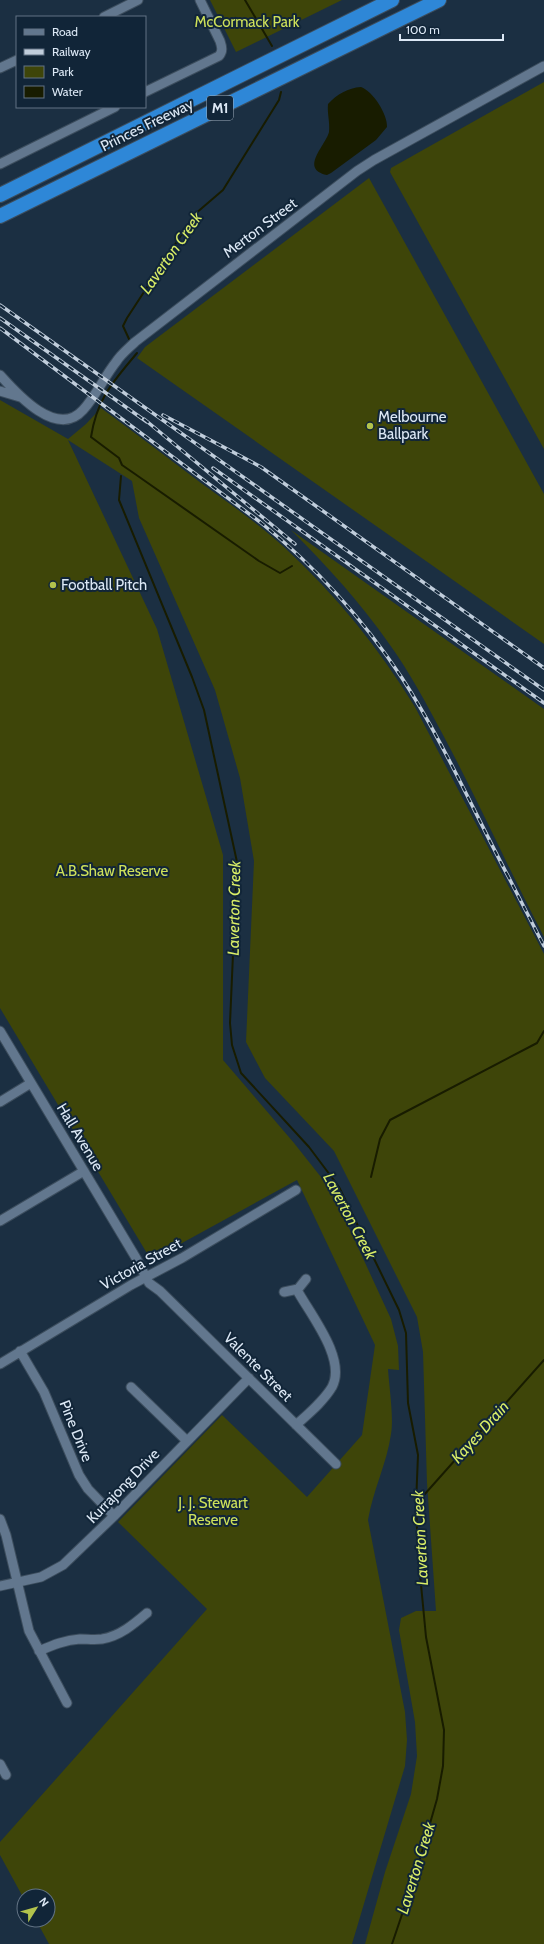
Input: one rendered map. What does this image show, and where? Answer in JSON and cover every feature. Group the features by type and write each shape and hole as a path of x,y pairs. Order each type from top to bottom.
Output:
{"highway":[{"name":"Princes Freeway","path":"0,195 392,0"},
{"name":"Princes Freeway","path":"0,216 439,0"}],"street":[{"path":"146,92 219,56 222,50 220,41 200,0"},
{"path":"106,16 134,1"},
{"path":"0,68 16,60"},
{"name":"Merton Street","path":"1,377 22,398 50,418 58,420 74,418 83,410 116,361 136,342 357,171 374,160 544,66"},
{"path":"0,164 113,108"},
{"path":"0,389 3,384 1,377"},
{"name":"Merton Street","path":"0,389 22,398"},
{"name":"Hall Avenue","path":"0,1031 147,1276"},
{"path":"0,1102 32,1083"},
{"path":"0,1222 84,1171"},
{"name":"Victoria Street","path":"0,1364 147,1276 182,1258 296,1190"},
{"name":"Valente Street","path":"147,1276 149,1283 160,1291 336,1464"},
{"path":"284,1292 297,1290 306,1279"},
{"path":"296,1425 327,1394 332,1386 336,1373 331,1350 297,1290"},
{"name":"Pine Drive","path":"20,1351 46,1396 79,1475 88,1489 114,1516"},
{"name":"Kurrajong Drive","path":"0,1586 41,1577 63,1565 114,1516 249,1378"},
{"path":"131,1387 187,1441"},
{"path":"0,1519 6,1535 29,1631 67,1703"},
{"path":"39,1652 66,1641 102,1639 115,1635 130,1627 147,1613"},
{"path":"0,1764 6,1775"}],"green space":[{"name":"McCormack Park","path":"210,0 342,0 236,52"},
{"path":"544,82 544,449 390,172 391,168"},
{"name":"Melbourne Ballpark","path":"369,178 544,494 544,644 137,358 145,347"},
{"path":"0,400 68,439 86,424 101,408 255,522 322,584 356,623 387,664 415,707 544,954 544,1944 365,1944 385,1872 411,1794 417,1756 415,1722 399,1630 401,1618 416,1611 436,1611 427,1483 423,1352 417,1317 334,1151 265,1078 246,1042 254,861 240,778 215,690 139,518 132,481 68,440 157,629 223,855 223,1060 294,1143 332,1191 391,1319 398,1346 399,1370 388,1369 392,1411 391,1434 368,1520 405,1712 407,1740 405,1766 352,1944 49,1944 40,1928 56,1928 56,1888 18,1888 0,1855 0,1842 207,1609 118,1522 222,1415 307,1497 362,1435 375,1345 297,1180 151,1260 0,1008"},
{"path":"291,530 544,709 544,937 455,758 424,699 404,666 379,629 355,600"}],"water":[{"path":"361,87 366,89 379,104 385,116 387,127 376,140 331,173 327,175 319,172 315,168 315,162 316,156 329,132 328,104 343,92"}],"waterway":[{"name":"Laverton Creek","path":"245,0 272,46"},
{"name":"Laverton Creek","path":"129,339 123,326 127,318 195,214 223,190 279,100 281,92"},
{"path":"137,353 107,391 97,412 91,437 119,458 122,465 259,561 280,573 292,566"},
{"name":"Laverton Creek","path":"121,476 119,500 192,677 204,710 237,862 230,1023 232,1045 241,1073 309,1147 339,1187 399,1310 406,1333 408,1403 418,1455 416,1504 418,1553 426,1637 444,1730 443,1766 437,1799 415,1876 392,1944"},
{"path":"371,1177 380,1139 390,1120 537,1043 544,1031"},
{"name":"Kayes Drain","path":"416,1504 544,1360"}],"railway":[{"path":"0,305 544,690"},
{"path":"0,318 147,422"},
{"path":"0,328 260,522 300,557 337,594 387,656 417,702 445,752 509,878"},
{"path":"163,415 261,467 544,668"},
{"path":"144,419 295,544"},
{"path":"213,468 544,703"},
{"path":"507,874 544,946"}],"place":[{"name":"Melbourne Ballpark","path":"370,426"},
{"name":"Football Pitch","path":"53,585"}],"park label":[{"name":"A.B.Shaw Reserve","path":"112,871"},
{"name":"J. J. Stewart Reserve","path":"213,1512"}]}
